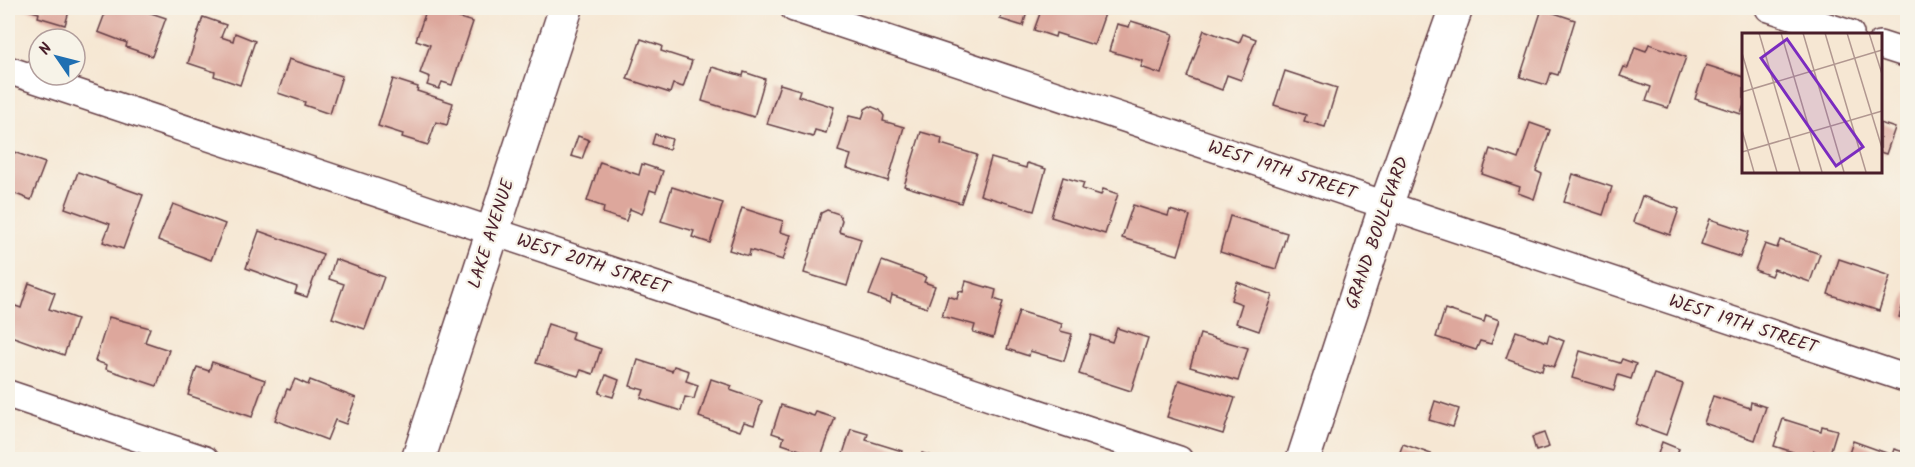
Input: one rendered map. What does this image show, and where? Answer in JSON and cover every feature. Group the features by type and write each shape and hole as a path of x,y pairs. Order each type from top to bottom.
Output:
{"street":[{"name":"LAKE AVENUE","path":"418,459 566,8"},
{"name":"WEST 19TH STREET","path":"794,8 1908,379"},
{"name":"GRAND BOULEVARD","path":"1303,459 1386,205 1456,8"},
{"path":"1769,8 1847,33"},
{"path":"1882,45 1908,54"},
{"name":"WEST 20TH STREET","path":"8,70 1179,459"},
{"path":"8,394 205,459"}],"building":[{"path":"21,8 70,8 65,25 38,17 39,13"},
{"path":"107,8 136,8 166,18 152,56 126,47 127,43 98,32"},
{"path":"427,8 473,22 452,85 442,82 439,89 427,85 430,77 420,73 430,45 416,40"},
{"path":"477,8 498,8 495,14"},
{"path":"990,8 1028,8 1023,26 1000,19 1002,11"},
{"path":"1042,8 1107,8 1094,45 1056,33 1055,37 1034,30"},
{"path":"1542,9 1575,20 1558,75 1551,73 1547,85 1520,77"},
{"path":"203,17 226,25 221,37 233,41 235,33 255,41 240,85 214,76 215,72 188,63"},
{"path":"1131,21 1173,34 1161,74 1141,67 1143,61 1109,51 1117,24 1129,27"},
{"path":"1204,30 1239,43 1243,34 1256,39 1241,80 1227,75 1222,90 1187,77"},
{"path":"641,39 662,46 661,51 692,61 683,87 673,84 670,93 627,79"},
{"path":"1649,44 1686,57 1668,108 1646,101 1651,87 1620,76 1624,67 1628,68 1635,47 1646,51"},
{"path":"289,59 342,76 330,114 278,93"},
{"path":"1706,65 1742,76 1741,114 1695,99"},
{"path":"712,67 743,76 744,72 765,79 754,117 702,101"},
{"path":"1285,71 1337,88 1325,127 1304,121 1306,115 1274,105"},
{"path":"393,79 418,87 417,91 453,103 447,125 436,122 428,145 378,126"},
{"path":"780,84 800,90 798,96 834,107 826,133 815,130 813,137 767,124"},
{"path":"870,106 880,110 884,116 883,121 904,127 888,181 847,168 851,155 838,151 849,116 862,119 865,109"},
{"path":"1530,123 1550,130 1536,171 1542,174 1534,199 1518,193 1520,187 1482,174 1490,149 1518,159"},
{"path":"1882,124 1895,128 1886,154 1882,153"},
{"path":"921,132 942,138 941,144 977,155 961,203 904,186"},
{"path":"655,134 672,139 669,150 652,144"},
{"path":"578,136 589,140 582,159 571,156"},
{"path":"8,150 45,163 31,200 8,191"},
{"path":"991,158 1026,168 1027,163 1046,169 1034,211 980,195"},
{"path":"600,162 639,175 642,164 663,171 656,192 650,190 642,214 630,209 626,221 603,213 604,207 587,201"},
{"path":"78,172 143,195 123,249 103,242 110,224 65,208"},
{"path":"1573,174 1612,187 1603,215 1564,202"},
{"path":"1063,177 1084,183 1082,189 1101,195 1103,189 1118,194 1105,234 1051,217"},
{"path":"672,187 723,203 710,243 692,237 694,231 661,221"},
{"path":"1642,196 1679,209 1670,235 1633,222"},
{"path":"173,204 225,224 211,260 158,240"},
{"path":"1133,205 1168,216 1170,210 1190,216 1178,255 1122,238"},
{"path":"742,208 783,221 780,232 791,235 783,260 750,250 749,256 729,250"},
{"path":"827,210 839,214 842,220 839,232 861,239 847,286 804,273 821,213"},
{"path":"1230,216 1287,233 1276,269 1220,252"},
{"path":"1710,219 1749,232 1740,257 1701,244"},
{"path":"259,231 323,254 307,297 295,293 297,287 246,268"},
{"path":"1780,240 1820,254 1810,282 1774,269 1771,276 1755,270 1765,244 1777,248"},
{"path":"335,259 384,277 365,329 332,318 344,284 329,279"},
{"path":"1839,259 1890,276 1879,311 1828,294"},
{"path":"882,261 926,277 924,282 935,286 927,308 892,295 890,303 869,295"},
{"path":"966,281 996,290 994,299 1003,302 993,338 973,332 975,325 942,316 948,296 957,299 959,291 963,292"},
{"path":"1237,282 1272,295 1259,331 1236,323 1242,304 1231,300"},
{"path":"29,283 55,293 49,309 77,319 64,355 8,335 10,304 21,308"},
{"path":"1908,292 1908,320 1899,317"},
{"path":"1445,309 1484,322 1486,315 1499,320 1491,344 1480,341 1476,350 1436,337"},
{"path":"1019,311 1062,324 1060,331 1072,334 1064,361 1030,351 1029,356 1007,349"},
{"path":"109,317 150,328 145,342 169,350 157,386 106,369 107,365 95,361"},
{"path":"548,324 573,332 571,339 601,349 593,374 581,370 578,376 536,363"},
{"path":"1117,328 1148,338 1131,391 1079,374 1091,335 1112,342"},
{"path":"1516,331 1547,342 1549,335 1564,341 1554,367 1544,363 1542,371 1506,358"},
{"path":"1200,334 1248,348 1238,381 1190,367"},
{"path":"1580,351 1620,363 1622,359 1636,364 1631,379 1618,375 1614,390 1572,378"},
{"path":"638,360 672,371 674,366 689,371 686,381 698,385 694,399 685,397 681,411 641,398 644,390 630,386"},
{"path":"212,362 265,380 252,417 188,395 197,367 209,371"},
{"path":"1654,374 1683,384 1666,435 1636,424"},
{"path":"606,375 619,380 613,397 599,393"},
{"path":"295,379 308,385 310,380 356,398 346,424 335,420 327,440 275,420 287,389 290,390"},
{"path":"711,379 732,386 730,390 762,401 754,425 744,422 740,431 699,417"},
{"path":"1179,380 1235,398 1223,434 1167,417"},
{"path":"1713,396 1750,408 1751,402 1766,407 1755,440 1704,423"},
{"path":"1435,401 1459,409 1453,427 1429,420"},
{"path":"781,405 814,416 816,412 835,418 821,457 782,444 784,437 772,433"},
{"path":"1783,419 1821,431 1822,426 1837,430 1829,456 1814,451 1812,460 1791,460 1793,452 1774,446"},
{"path":"851,429 868,434 866,440 902,451 899,460 841,460"},
{"path":"1544,433 1549,447 1536,451 1532,437"},
{"path":"1853,441 1892,455 1894,449 1907,453 1905,460 1847,460"},
{"path":"1662,442 1679,449 1675,460 1658,454"},
{"path":"1403,444 1445,459 1445,460 1397,460"},
{"path":"922,453 941,459 941,460 920,460"}]}
